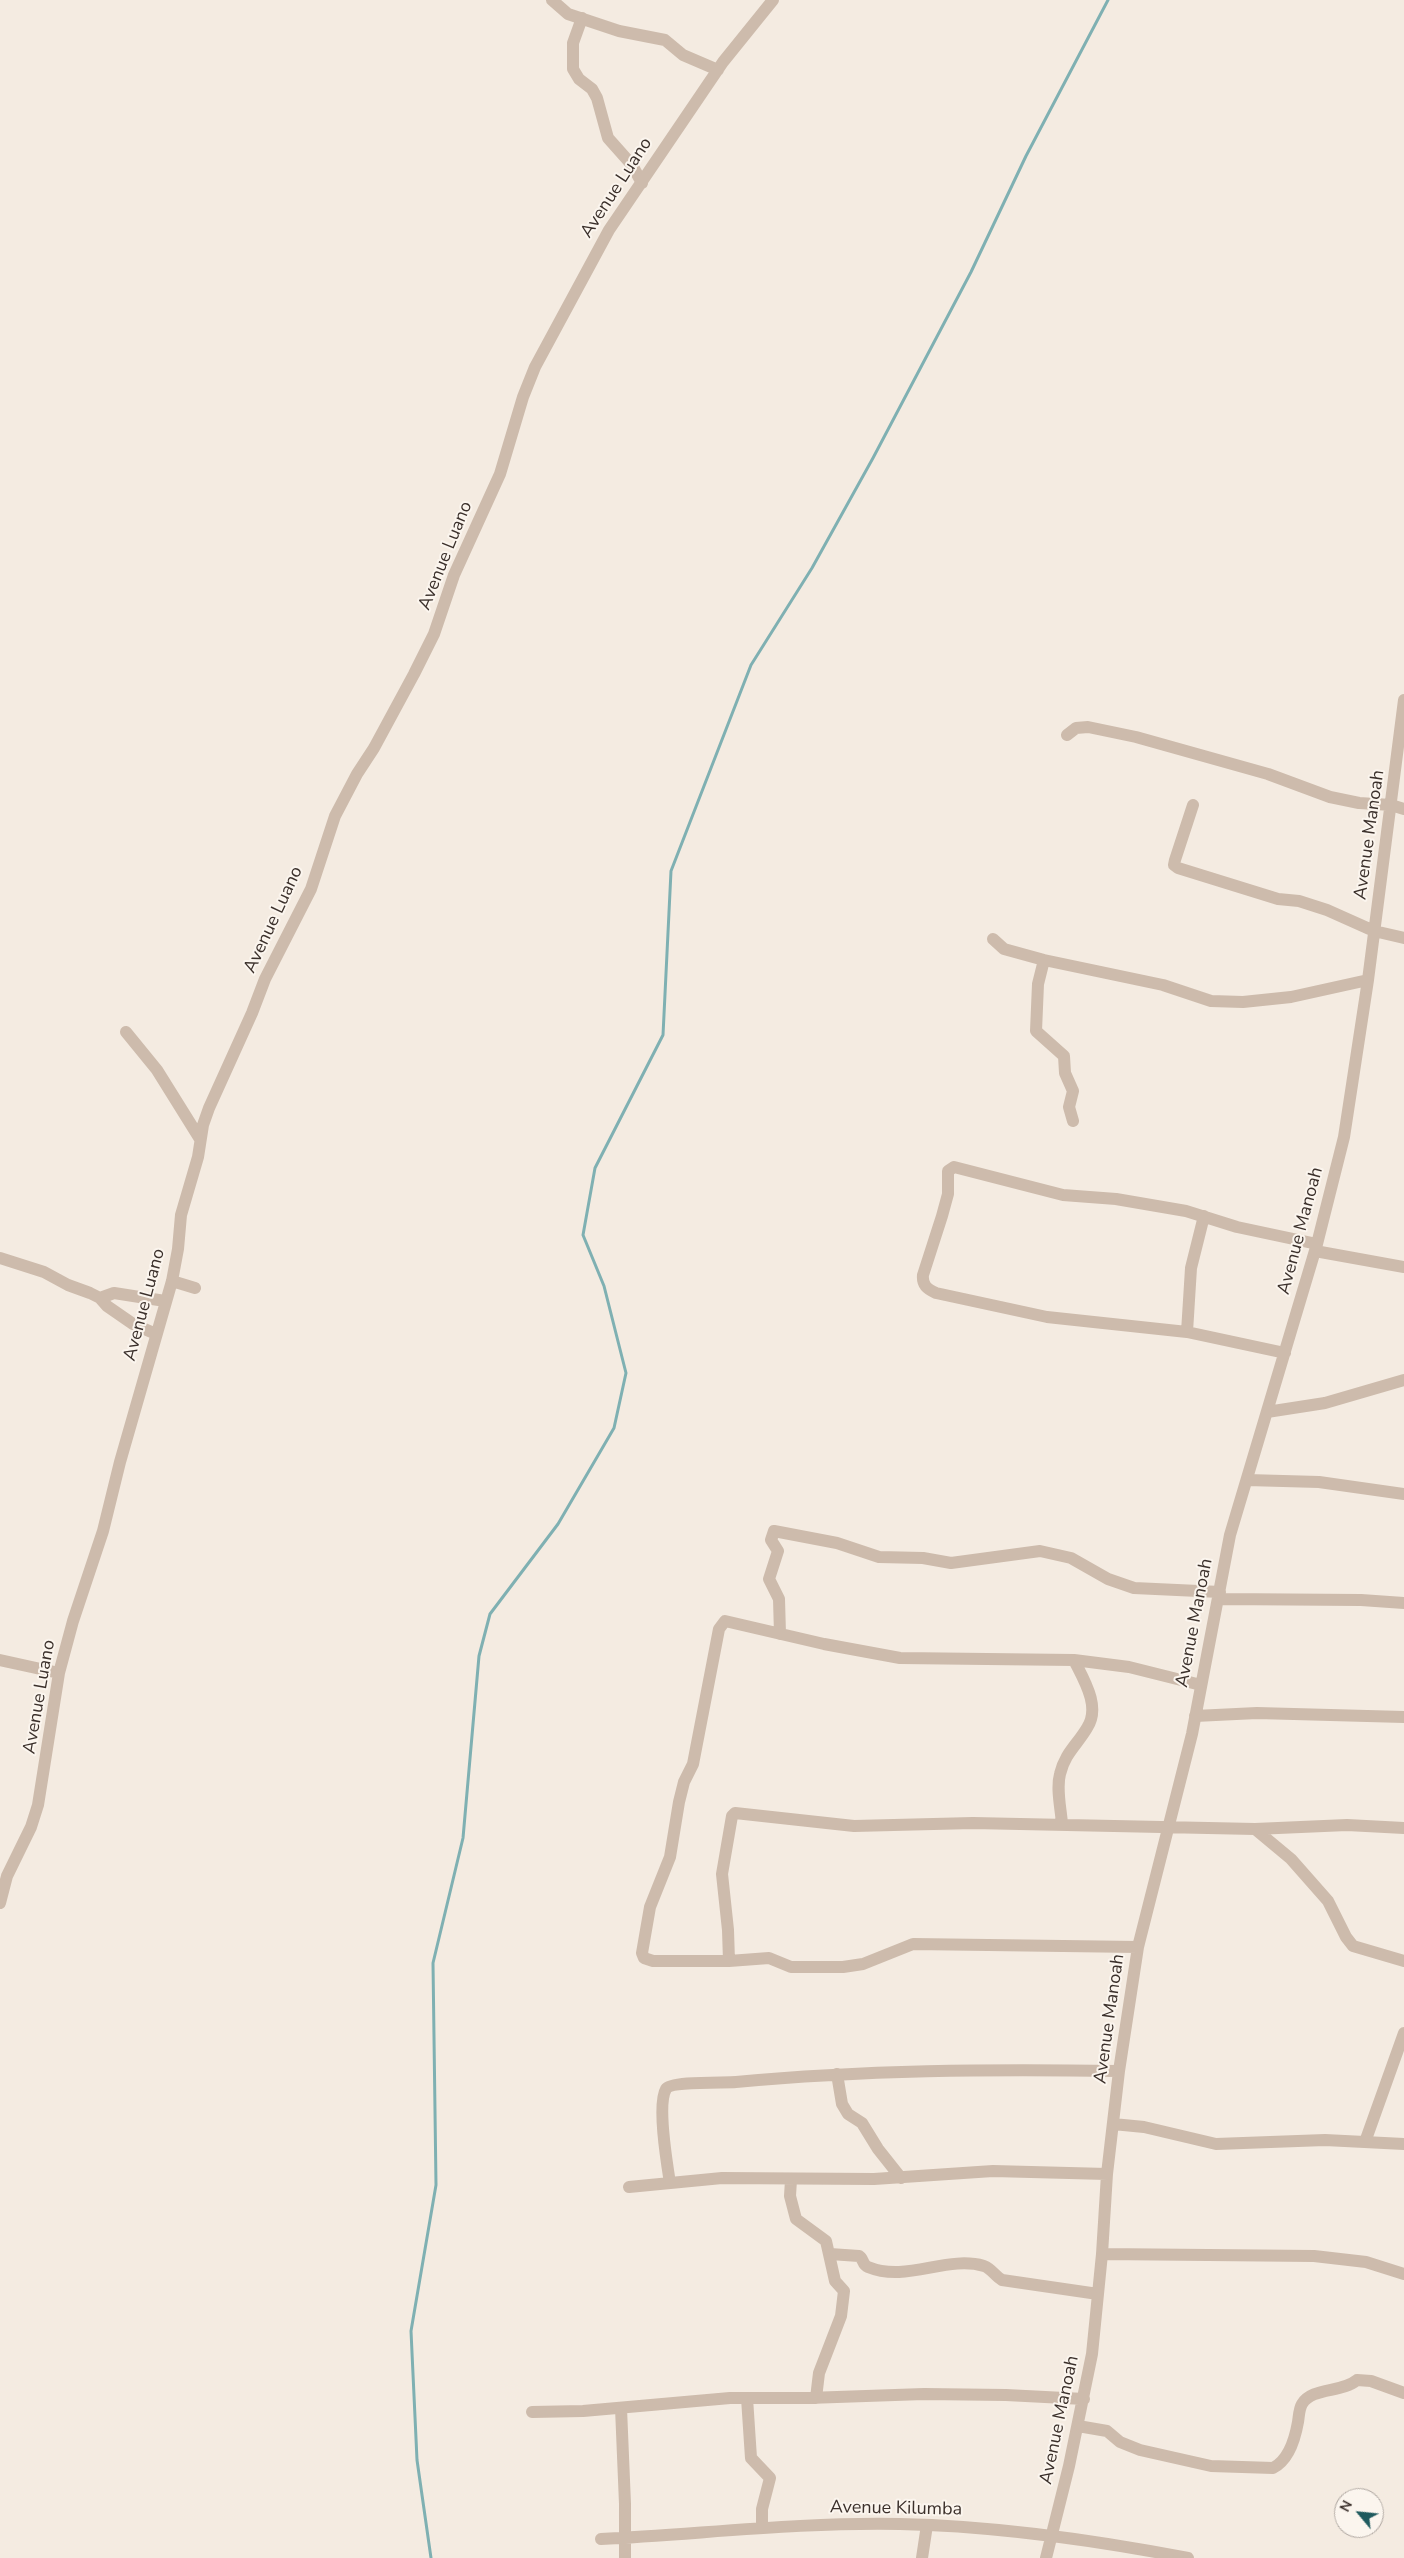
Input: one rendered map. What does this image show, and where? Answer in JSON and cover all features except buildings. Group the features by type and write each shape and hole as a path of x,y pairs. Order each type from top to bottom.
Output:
{"street":[{"path":"552,0 568,14 619,31 665,40 683,55 718,70"},
{"name":"Avenue Luano","path":"0,1903 3,1876 31,1827 38,1805 59,1672 73,1621 103,1530 120,1462 172,1281 178,1249 181,1215 198,1157 200,1139 207,1113 252,1013 265,979 311,889 336,816 434,634 454,575 500,474 528,381 609,230 718,70 773,0"},
{"path":"582,18 573,43 573,69 579,79 592,89 597,98 608,138 632,165 642,183"},
{"name":"Avenue Manoah","path":"1046,2558 1084,2399 1098,2294 1112,2124 1138,1947 1170,1826 1195,1716 1230,1535 1316,1248 1344,1137 1368,980 1404,700"},
{"path":"1067,734 1076,728 1088,727 1136,737 1268,774 1330,797 1359,803 1391,805 1404,809"},
{"path":"1193,805 1175,860 1176,867 1278,899 1300,901 1327,910 1374,931 1404,938"},
{"path":"993,939 1004,949 1044,960 1163,985 1211,1001 1222,1002 1291,997 1368,980"},
{"path":"1044,960 1037,990 1036,1031 1064,1056 1065,1073 1073,1091 1068,1107 1073,1121"},
{"path":"126,1032 157,1070 200,1139"},
{"path":"1285,1353 1187,1332 1047,1317 936,1293 924,1285 923,1275 948,1194 948,1171 951,1168 1063,1195 1131,1201 1204,1216 1237,1227 1316,1248 1404,1266"},
{"path":"1187,1332 1191,1268 1204,1216"},
{"path":"0,1258 44,1272 68,1285 100,1298 107,1306 133,1324 156,1334"},
{"path":"172,1281 196,1288"},
{"path":"100,1298 114,1293 165,1301"},
{"path":"1267,1412 1325,1403 1404,1380"},
{"path":"1247,1480 1319,1482 1404,1494"},
{"path":"780,1634 778,1599 769,1579 778,1551 771,1540 774,1531 837,1543 879,1557 923,1558 951,1564 1040,1551 1071,1558 1108,1579 1134,1588 1219,1596 1404,1603"},
{"path":"1138,1947 912,1944 863,1964 792,1967 769,1958 729,1961 652,1961 644,1958 642,1953 648,1919 670,1857 679,1802 699,1738 721,1624 729,1621 780,1634 900,1658 1074,1660 1129,1667 1201,1685"},
{"path":"0,1660 59,1672"},
{"path":"1062,1824 1059,1776 1068,1752 1087,1728 1093,1717 1089,1689 1074,1660"},
{"path":"1195,1716 1267,1714 1404,1717"},
{"path":"729,1961 722,1874 732,1816 735,1813 854,1826 973,1823 1255,1829 1354,1825 1404,1828"},
{"path":"1255,1829 1291,1859 1328,1901 1353,1946 1404,1961"},
{"path":"1365,2142 1404,2034"},
{"path":"670,2183 662,2120 667,2088 673,2084 715,2084 837,2074 955,2069 1119,2071"},
{"path":"837,2074 842,2104 848,2114 862,2123 878,2150 901,2178"},
{"path":"1112,2124 1144,2127 1216,2144 1325,2140 1404,2144"},
{"path":"629,2187 722,2178 791,2180 901,2178 993,2171 1107,2174"},
{"path":"791,2180 790,2196 796,2219 798,2223 826,2241 835,2281 844,2291 844,2304 819,2373 816,2398"},
{"path":"830,2254 859,2256 867,2267 889,2274 946,2266 976,2265 993,2271 1002,2280 1098,2294"},
{"path":"1102,2254 1314,2256 1366,2262 1404,2274"},
{"path":"1078,2426 1107,2431 1120,2442 1140,2450 1211,2466 1273,2468 1282,2464 1287,2455 1295,2433 1300,2409 1308,2397 1328,2390 1346,2388 1357,2380 1371,2381 1404,2393"},
{"path":"532,2412 620,2408 692,2400 747,2398 816,2398 924,2394 1006,2395 1084,2399"},
{"path":"747,2398 751,2458 770,2478 762,2510 762,2528"},
{"path":"620,2408 625,2504 625,2558"},
{"name":"Avenue Kilumba","path":"601,2539 829,2525 927,2525 1051,2536 1188,2558"},
{"path":"922,2558 927,2525"}],"waterway":[{"path":"431,2558 417,2460 411,2331 436,2185 433,1963 463,1838 479,1656 490,1614 558,1524 614,1428 626,1373 604,1286 583,1235 595,1168 663,1035 671,871 751,665 812,568 873,458 971,272 1026,156 1108,0"}]}
